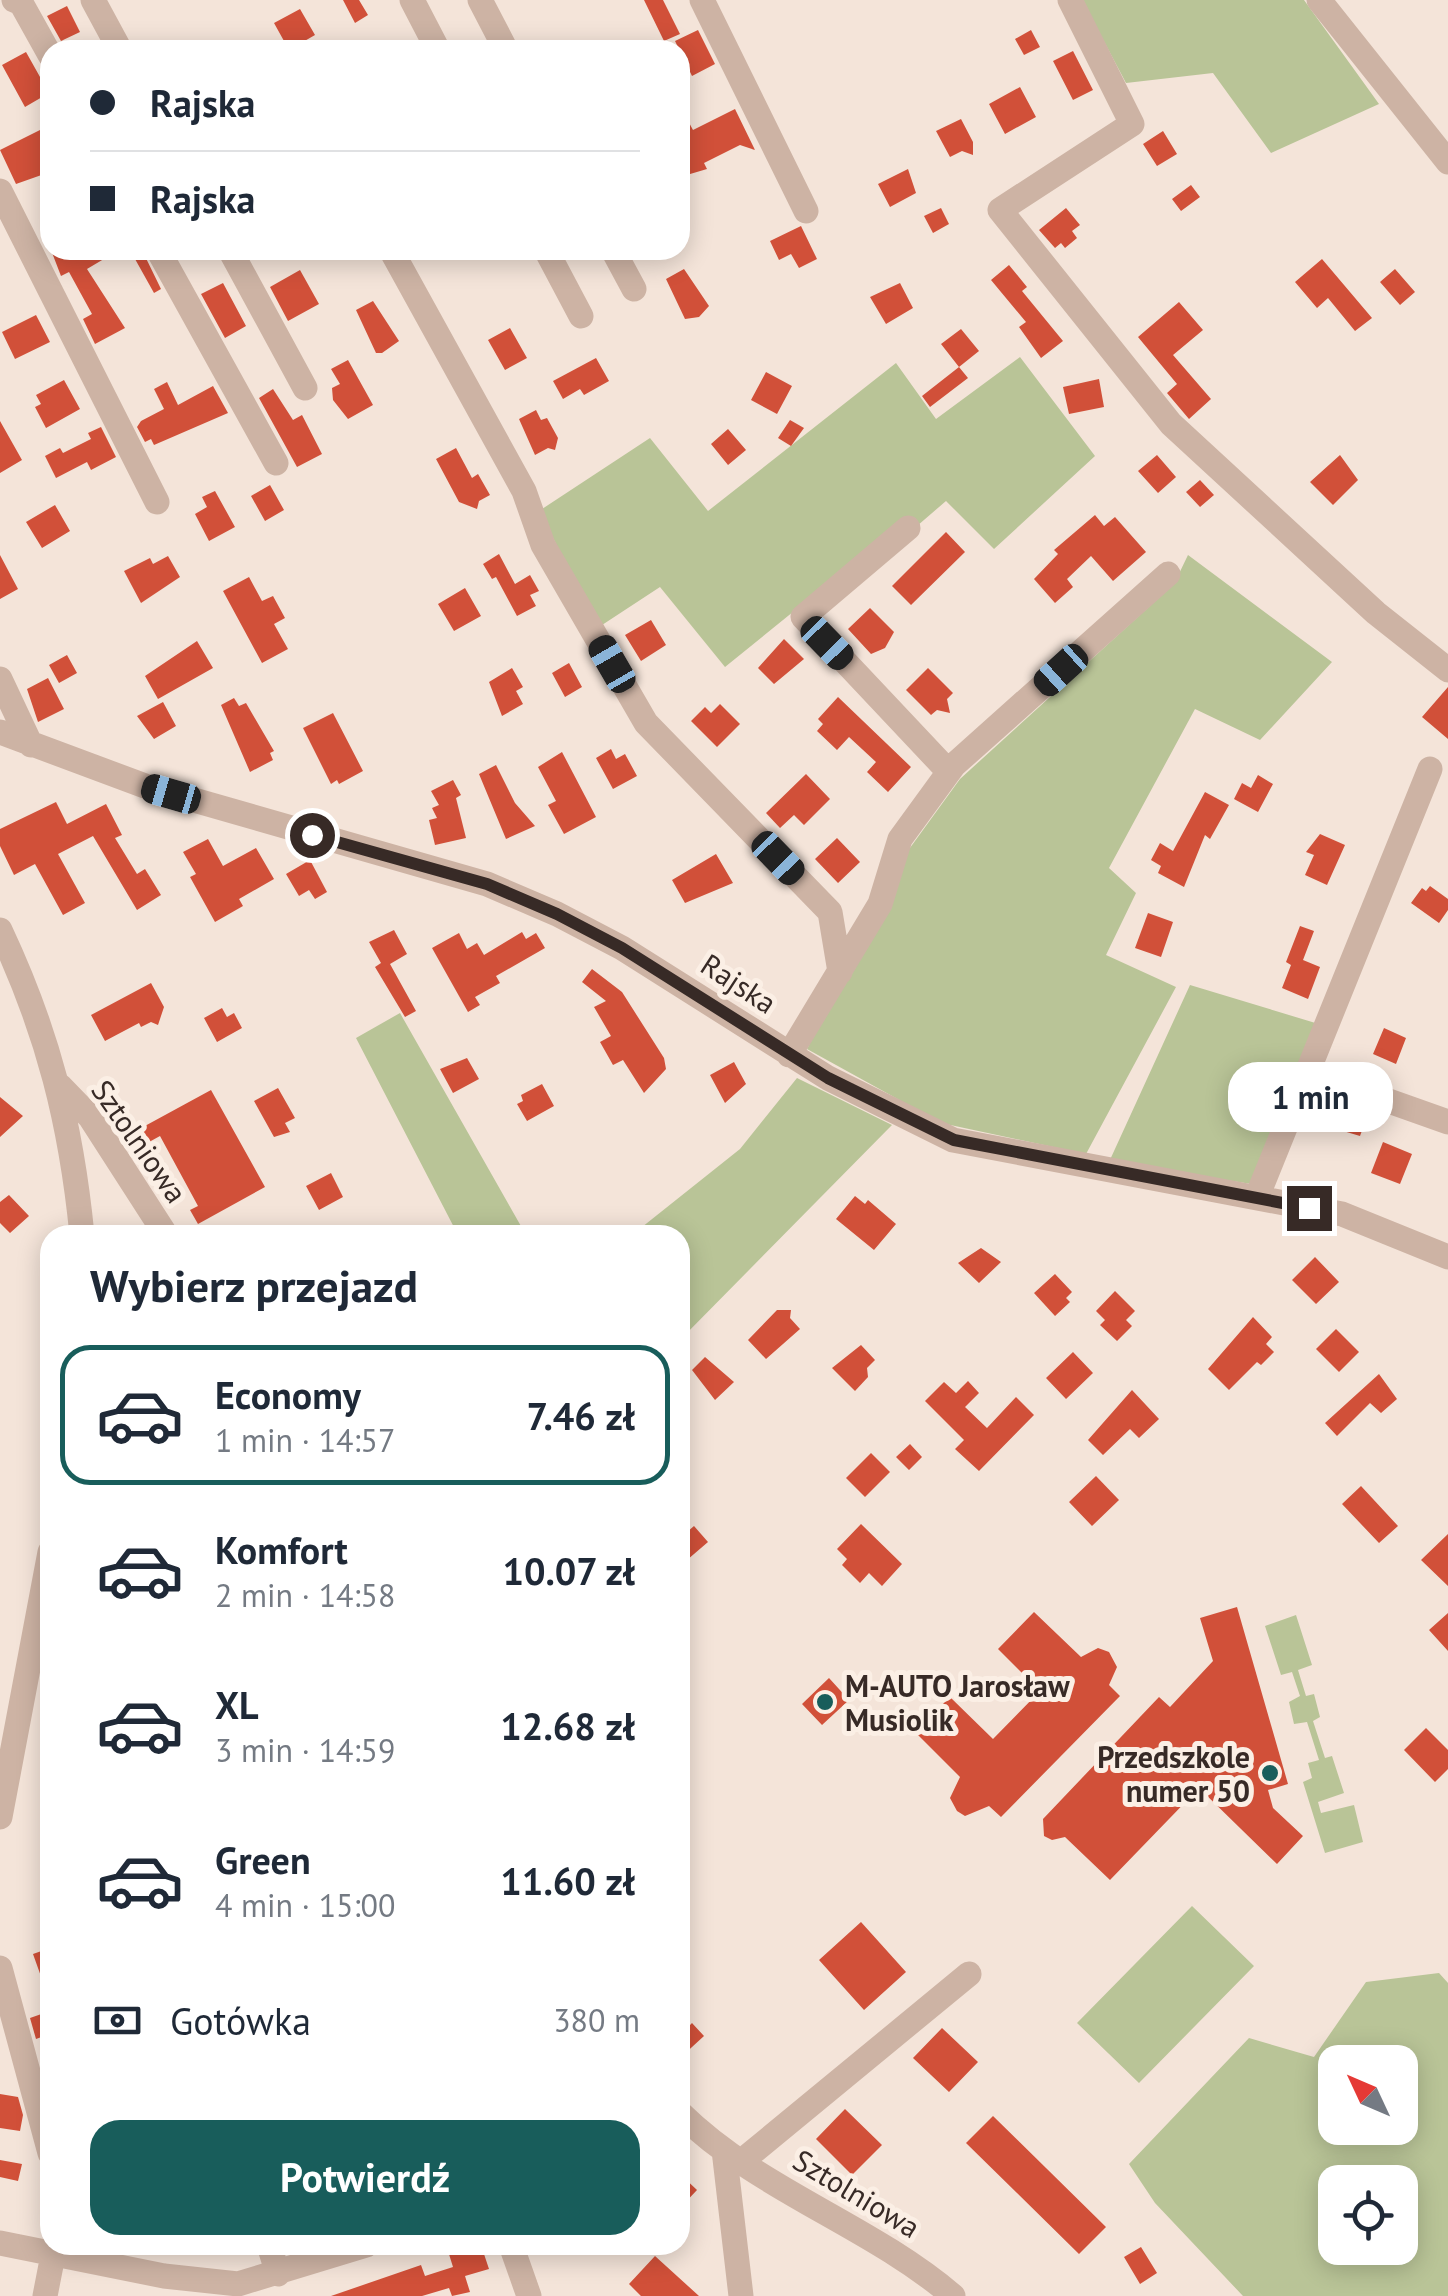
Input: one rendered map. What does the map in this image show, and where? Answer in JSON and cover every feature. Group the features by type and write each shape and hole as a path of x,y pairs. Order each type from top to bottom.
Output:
{"street":[{"path":"92,0 114,40"},
{"path":"412,0 433,40"},
{"path":"480,0 501,40"},
{"path":"702,0 806,211"},
{"path":"1070,0 1132,124 1000,210 1171,424 1376,613 1448,670"},
{"path":"1319,0 1448,162"},
{"path":"16,4 40,40"},
{"path":"0,191 156,502"},
{"path":"164,260 276,463"},
{"path":"236,260 306,388"},
{"path":"397,260 524,491 543,546 646,723 830,912 840,972"},
{"path":"551,260 581,316"},
{"path":"618,260 634,289"},
{"path":"908,528 802,617 950,772"},
{"path":"789,1054 880,904 900,839 950,772 1168,574"},
{"path":"0,679 32,745"},
{"name":"Rajska","path":"0,732 145,786 504,891 622,948 789,1054 954,1140 1342,1214 1448,1258"},
{"path":"1257,1197 1430,769"},
{"path":"0,930 32,1000 60,1086 81,1225"},
{"path":"1307,1072 1448,1122"},
{"name":"Sztolniowa","path":"60,1086 90,1117 160,1225"},
{"path":"0,1817 40,1605"},
{"path":"0,1968 40,2116"},
{"path":"741,2296 733,2156 969,1974"},
{"name":"Sztolniowa","path":"690,2121 733,2156 893,2252 954,2296"},
{"path":"0,2243 40,2249"},
{"path":"45,2296 58,2255"},
{"path":"74,2255 255,2289 278,2274 336,2255"},
{"path":"271,2255 278,2274"},
{"path":"515,2255 529,2296"}],"green space":[{"path":"1082,0 1304,0 1379,104 1271,153 1213,73 1126,83"},
{"path":"1020,357 1095,456 994,549 946,501 917,526 909,518 725,667 660,587 599,627 539,511 650,438 708,511 896,363 936,419"},
{"path":"1188,555 1332,662 1260,740 1195,709 1109,868 1136,893 1106,955 1176,987 1086,1154 941,1123 807,1049 907,852 960,779 1174,584"},
{"path":"1190,985 1322,1025 1258,1185 1109,1162"},
{"path":"400,1013 520,1225 453,1225 356,1038"},
{"path":"797,1078 892,1125 690,1330 690,1225 645,1225 740,1149"},
{"path":"1296,1615 1312,1665 1298,1670 1306,1696 1314,1694 1320,1717 1313,1721 1325,1758 1332,1756 1344,1793 1318,1802 1321,1813 1354,1805 1363,1842 1325,1853 1303,1782 1312,1778 1308,1763 1319,1760 1307,1722 1294,1724 1289,1702 1300,1696 1292,1672 1281,1675 1265,1626"},
{"path":"1192,1906 1254,1966 1139,2083 1077,2023"},
{"path":"1439,1973 1448,1983 1448,2296 1243,2296 1155,2203 1129,2164 1249,2038 1314,2057 1318,2051 1318,2145 1418,2145 1418,2045 1322,2045 1366,1982"}],"building":[{"path":"343,0 359,0 368,15 355,23"},
{"path":"644,0 663,0 680,34 664,40"},
{"path":"67,6 80,32 60,40 47,16"},
{"path":"300,9 315,35 306,40 283,40 274,23"},
{"path":"698,30 715,64 692,76 690,40 677,40"},
{"path":"1031,30 1040,47 1024,55 1015,39"},
{"path":"1073,51 1093,90 1073,100 1053,61"},
{"path":"26,52 40,77 40,98 25,107 2,65"},
{"path":"1020,87 1036,117 1005,134 989,104"},
{"path":"735,109 755,150 740,145 704,163 707,169 690,174 690,124 693,130"},
{"path":"961,119 973,142 973,155 962,151 950,157 936,131"},
{"path":"40,130 40,176 16,184 0,150"},
{"path":"1163,131 1177,154 1157,166 1143,144"},
{"path":"908,169 916,193 890,207 878,184"},
{"path":"1191,185 1200,197 1181,211 1172,199"},
{"path":"941,208 949,224 933,233 924,216"},
{"path":"1066,208 1080,225 1072,231 1077,238 1065,248 1061,243 1055,248 1039,230"},
{"path":"801,226 817,259 799,268 791,254 779,260 770,241"},
{"path":"1322,259 1372,318 1355,331 1328,298 1317,308 1295,282"},
{"path":"55,260 102,260 87,269 125,328 95,344 83,319 92,314 69,272 61,276"},
{"path":"136,260 147,260 161,289 154,293"},
{"path":"1009,265 1027,287 1022,291 1063,341 1041,358 1019,327 1026,322 991,280"},
{"path":"684,269 709,306 699,317 685,319 666,279"},
{"path":"1395,269 1415,292 1400,305 1380,282"},
{"path":"300,270 319,304 288,321 270,287"},
{"path":"223,283 246,326 225,338 201,294"},
{"path":"900,283 913,308 886,324 870,297"},
{"path":"373,301 399,341 382,353 376,353 356,310"},
{"path":"1179,302 1203,330 1173,355 1211,399 1189,419 1167,393 1177,384 1138,337"},
{"path":"36,315 50,342 15,359 2,332"},
{"path":"510,328 527,358 505,370 488,340"},
{"path":"961,329 979,351 959,367 941,344"},
{"path":"596,358 609,381 584,395 580,389 563,399 553,381"},
{"path":"348,360 373,405 348,419 333,400 332,388 340,384 331,369"},
{"path":"959,367 968,378 930,407 922,396"},
{"path":"766,372 792,386 777,414 751,400"},
{"path":"1099,379 1104,407 1069,414 1063,387"},
{"path":"64,380 80,409 46,428 35,407 41,404 36,395"},
{"path":"167,382 178,405 213,386 228,413 154,445 151,439 145,442 137,427 164,409 154,389"},
{"path":"273,389 293,420 302,415 322,454 297,467 259,398"},
{"path":"536,410 541,420 547,418 558,438 555,450 548,448 535,455 519,419"},
{"path":"790,420 804,428 791,446 778,438"},
{"path":"0,421 22,460 0,473"},
{"path":"101,427 116,457 91,470 87,462 56,478 45,456 60,448 63,453 91,439 88,433"},
{"path":"728,429 746,450 728,465 711,444"},
{"path":"456,448 472,478 478,474 490,495 479,501 477,509 459,502 436,459"},
{"path":"1157,455 1176,477 1158,493 1138,471"},
{"path":"1340,455 1358,480 1333,505 1310,482"},
{"path":"1200,480 1214,495 1200,507 1186,492"},
{"path":"270,485 284,510 265,521 251,496"},
{"path":"215,491 235,527 209,541 195,514 207,507 202,497"},
{"path":"55,505 70,531 42,548 26,522"},
{"path":"1095,515 1104,526 1115,517 1146,552 1113,581 1091,556 1067,579 1073,587 1055,603 1034,579 1058,554 1054,550"},
{"path":"946,532 965,552 911,605 892,586"},
{"path":"499,554 515,584 530,575 539,591 530,595 536,606 517,616 496,577 492,579 483,564"},
{"path":"0,555 18,589 0,599"},
{"path":"168,556 180,577 141,603 124,571 150,558 153,564"},
{"path":"249,577 262,601 273,596 285,618 274,624 288,649 262,663 223,591"},
{"path":"465,588 481,616 454,631 438,604"},
{"path":"870,608 894,632 885,648 871,654 848,629"},
{"path":"651,620 666,645 641,661 625,635"},
{"path":"784,639 804,659 774,684 758,668"},
{"path":"197,641 213,668 158,699 145,676"},
{"path":"67,655 77,673 59,683 49,665"},
{"path":"569,663 582,687 565,697 552,673"},
{"path":"512,668 523,687 516,691 523,704 502,716 489,682"},
{"path":"928,668 953,693 947,699 950,713 937,710 931,715 906,690"},
{"path":"48,678 64,709 38,722 27,689"},
{"path":"1448,687 1448,739 1422,717"},
{"path":"838,697 911,767 888,792 867,772 876,762 849,737 837,750 817,731 823,724 818,719"},
{"path":"234,698 239,706 246,703 274,751 270,753 273,760 250,772 221,705"},
{"path":"163,702 176,726 154,739 137,716"},
{"path":"720,704 740,724 717,747 691,721 705,707 711,713"},
{"path":"333,713 363,771 339,784 337,780 331,784 303,728"},
{"path":"611,749 616,759 625,754 637,776 613,789 596,758"},
{"path":"562,752 596,817 564,834 548,805 556,801 538,767"},
{"path":"496,765 515,803 535,826 506,839 479,774"},
{"path":"806,774 830,799 804,825 794,815 780,828 766,813"},
{"path":"1258,775 1273,784 1258,812 1234,799 1242,783 1251,788"},
{"path":"453,780 461,795 456,798 466,838 435,845 429,820 437,818 432,808 439,805 431,791"},
{"path":"1205,792 1229,805 1210,839 1205,835 1184,887 1158,873 1161,866 1151,860 1160,843 1173,851"},
{"path":"56,802 67,824 106,804 122,835 115,838 137,874 145,869 161,895 137,910 93,836 58,854 85,903 63,915 35,864 14,875 0,846 0,829"},
{"path":"1320,834 1345,845 1327,885 1305,875 1314,855 1306,852"},
{"path":"837,838 860,862 838,883 815,859"},
{"path":"208,839 223,866 256,848 274,879 239,899 243,906 215,922 190,877 196,874 183,852"},
{"path":"716,854 733,883 685,903 672,880"},
{"path":"310,860 327,892 315,899 309,890 299,896 286,874"},
{"path":"1430,886 1448,899 1448,910 1439,923 1411,903 1422,888 1426,891"},
{"path":"1148,913 1173,922 1161,957 1135,948"},
{"path":"1300,926 1314,931 1303,960 1320,967 1308,999 1282,988 1291,965 1286,962"},
{"path":"394,930 407,954 390,964 416,1011 405,1017 375,967 381,963 369,942"},
{"path":"522,932 526,939 536,933 545,948 496,976 500,983 475,997 480,1005 468,1012 432,948 459,933 467,949 477,943 484,955"},
{"path":"592,969 622,992 664,1058 666,1069 644,1093 623,1060 613,1065 600,1042 611,1036 594,1007 606,1001 582,982"},
{"path":"151,983 164,1007 158,1025 151,1022 141,1027 139,1023 105,1041 91,1015"},
{"path":"222,1008 227,1017 234,1013 242,1028 217,1042 204,1018"},
{"path":"1384,1028 1406,1038 1396,1064 1373,1054"},
{"path":"467,1058 479,1079 453,1093 440,1069"},
{"path":"734,1062 746,1084 725,1103 710,1075"},
{"path":"542,1084 554,1106 527,1121 517,1104 523,1101 521,1095"},
{"path":"278,1088 295,1118 285,1123 290,1132 274,1137 254,1101"},
{"path":"211,1090 265,1187 198,1224 190,1210 198,1206 160,1136 140,1147 132,1133"},
{"path":"0,1097 23,1116 0,1137"},
{"path":"1333,1100 1368,1114 1360,1136 1323,1125"},
{"path":"1383,1142 1412,1154 1400,1184 1371,1173"},
{"path":"331,1173 343,1197 319,1210 306,1186"},
{"path":"9,1195 29,1216 10,1233 0,1223 0,1202"},
{"path":"855,1196 865,1204 868,1200 896,1224 874,1250 836,1219"},
{"path":"981,1248 1001,1262 979,1283 958,1263"},
{"path":"1315,1257 1339,1282 1316,1304 1292,1280"},
{"path":"1055,1274 1072,1292 1066,1298 1070,1302 1055,1316 1034,1293"},
{"path":"1115,1291 1135,1311 1126,1320 1132,1326 1117,1341 1100,1325 1105,1320 1096,1311"},
{"path":"777,1310 791,1310 790,1318 800,1329 766,1359 748,1340"},
{"path":"1253,1317 1272,1337 1266,1344 1274,1352 1261,1365 1257,1362 1229,1390 1208,1369"},
{"path":"1336,1329 1359,1352 1339,1372 1316,1349"},
{"path":"861,1345 875,1360 867,1368 868,1377 855,1391 832,1368"},
{"path":"1073,1352 1093,1373 1066,1399 1046,1378"},
{"path":"705,1357 734,1382 715,1400 692,1370"},
{"path":"1379,1374 1397,1399 1381,1413 1370,1403 1337,1436 1325,1423"},
{"path":"968,1381 979,1393 965,1407 987,1428 1016,1397 1034,1415 979,1471 955,1449 964,1440 925,1401 944,1382 956,1393"},
{"path":"1132,1390 1159,1419 1139,1438 1130,1429 1103,1455 1088,1440"},
{"path":"910,1444 922,1457 909,1470 896,1457"},
{"path":"871,1453 890,1472 865,1497 846,1478"},
{"path":"1096,1476 1119,1500 1092,1526 1069,1502"},
{"path":"1361,1486 1398,1526 1379,1543 1342,1504"},
{"path":"861,1524 902,1564 882,1586 869,1573 860,1583 842,1565 847,1559 837,1549"},
{"path":"694,1526 708,1542 690,1557 690,1529"},
{"path":"1448,1534 1448,1586 1421,1560"},
{"path":"1237,1607 1288,1784 1268,1790 1273,1808 1303,1836 1277,1864 1199,1788 1110,1880 1065,1837 1052,1840 1044,1836 1043,1819 1159,1697 1170,1707 1213,1661 1200,1618"},
{"path":"1034,1612 1081,1657 1098,1648 1109,1652 1117,1667 1109,1685 1120,1696 1001,1817 989,1806 965,1816 950,1798 960,1777 915,1732 950,1697 993,1739 1040,1691 998,1649"},
{"path":"1448,1613 1448,1651 1429,1630"},
{"name":"M-AUTO Jarosław Musiolik","path":"829,1678 849,1700 822,1725 802,1704"},
{"path":"1426,1728 1448,1750 1448,1769 1435,1782 1404,1750"},
{"path":"861,1922 906,1972 864,2010 819,1960"},
{"path":"40,1952 40,1974 33,1954"},
{"path":"40,2014 40,2038 36,2039 30,2018"},
{"path":"690,2025 704,2036 690,2049"},
{"path":"942,2028 978,2062 949,2092 913,2058"},
{"path":"0,2094 18,2097 23,2115 20,2131 0,2128"},
{"path":"845,2109 882,2145 852,2175 816,2139"},
{"path":"993,2116 1106,2227 1079,2254 966,2143"},
{"path":"0,2160 22,2164 18,2181 0,2177"},
{"path":"1141,2247 1157,2273 1140,2284 1124,2257"},
{"path":"449,2255 484,2255 489,2269 465,2276 470,2292 452,2296 449,2288 422,2296 331,2296 421,2265 425,2276 453,2267"},
{"path":"655,2256 699,2296 641,2296 629,2284"}],"place":[{"name":"M-AUTO Jarosław Musiolik","path":"825,1702"},
{"name":"Przedszkole numer 50","path":"1270,1773"}],"route":[{"path":"312,835 487,884 557,914 622,948 828,1078 954,1140 1309,1208"}]}
